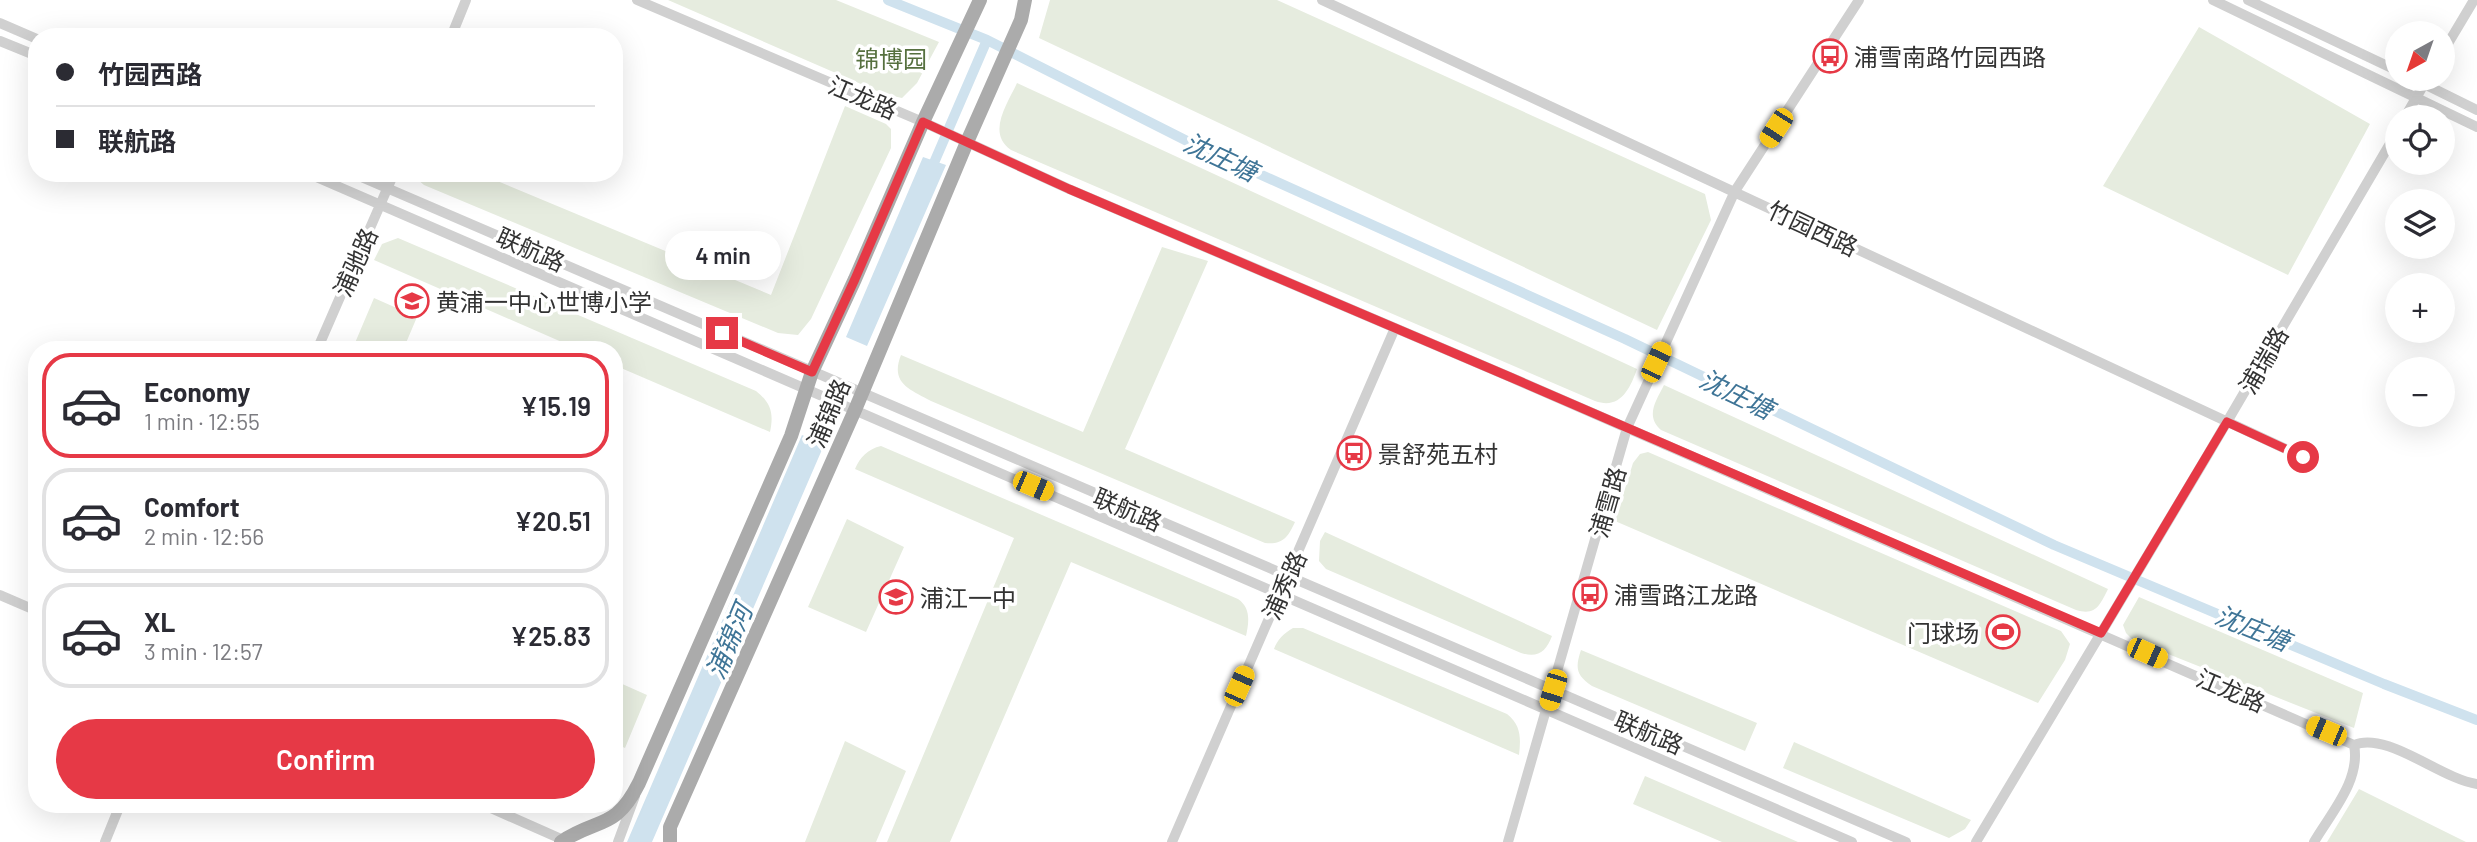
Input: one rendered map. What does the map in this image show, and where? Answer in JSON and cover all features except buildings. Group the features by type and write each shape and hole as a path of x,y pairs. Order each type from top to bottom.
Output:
{"main road":[{"name":"浦锦路","path":"670,842 670,827 856,391 1016,30 1026,0"},
{"name":"浦锦路","path":"623,809 639,783 792,436 855,279 977,4"},
{"name":"浦锦路","path":"564,841 620,813"}],"street":[{"path":"455,28 466,0"},
{"name":"江龙路","path":"637,0 2354,745 2362,741 2372,741 2446,774 2477,784"},
{"name":"竹园西路","path":"1322,0 2303,457"},
{"name":"浦雪路","path":"1508,842 1627,428 1735,191 1859,0"},
{"path":"2213,0 2477,127"},
{"path":"2248,0 2385,65"},
{"path":"2455,32 2474,0"},
{"path":"0,23 28,35"},
{"path":"0,41 28,52"},
{"path":"2412,105 2418,91"},
{"path":"2442,91 2477,110"},
{"name":"浦瑞路","path":"1976,842 2385,152"},
{"name":"联航路","path":"328,182 1852,842"},
{"name":"联航路","path":"373,182 1906,842"},
{"name":"浦驰路","path":"321,341 390,182"},
{"name":"浦秀路","path":"1172,842 1395,328"},
{"path":"0,595 28,607"},
{"path":"2314,842 2351,779 2355,766 2354,745"},
{"name":"浦锦路","path":"618,842 639,783"},
{"path":"105,842 117,813"},
{"path":"502,813 564,841"}],"green space":[{"name":"锦博园","path":"668,0 836,0 939,42 917,83 902,98 884,94"},
{"path":"1050,0 1277,0 1705,194 1711,220 1657,330 1039,38"},
{"path":"2199,27 2370,124 2288,275 2103,186"},
{"path":"1017,83 1637,369 1631,384 1623,396 1611,403 1595,401 1011,150 1000,135 1000,127 1001,118"},
{"path":"845,106 886,124 891,129 891,148 811,319 798,335 778,333 420,182 500,182 771,295"},
{"path":"398,238 756,391 770,409 770,432 623,369 623,341 559,341 374,260 382,244"},
{"path":"1162,247 1208,261 1125,449 1295,522 1281,541 1265,543 931,401 909,389 900,379 898,365 901,355 1083,432"},
{"path":"374,298 417,317 407,341 356,341"},
{"path":"1664,385 2108,589 2100,604 2093,610 2076,610 1661,430 1656,425 1653,414"},
{"path":"881,446 1238,599 1247,611 1246,636 1071,562 950,842 887,842 1014,538 855,469 865,454"},
{"path":"1648,452 2061,631 2070,644 2065,660 2038,703 1615,521 1633,463 1640,454"},
{"path":"847,519 904,547 866,632 808,607"},
{"path":"1325,532 1552,636 1550,642 1537,654 1521,653 1326,569 1319,561 1320,541"},
{"path":"2139,597 2363,693 2354,728 2133,640 2123,625"},
{"path":"1293,628 1303,628 1507,714 1519,732 1519,755 1274,649 1281,637"},
{"path":"1581,650 1757,723 1745,751 1592,686 1578,671"},
{"path":"623,684 647,695 625,748 623,747"},
{"path":"845,741 906,771 876,842 805,842"},
{"path":"1794,742 1971,820 1965,829 1949,838 1783,768"},
{"path":"1645,776 1798,842 1722,842 1633,804"},
{"path":"2359,789 2466,842 2327,842"}],"water":[{"path":"923,157 946,165 867,346 846,337"},
{"path":"802,435 824,445 652,842 627,842"}],"waterway":[{"name":"沈庄塘","path":"888,0 987,40 1193,144 1625,339 2054,545 2384,684 2477,720"},
{"name":"浦锦河","path":"930,172 987,40"}],"place":[{"name":"浦雪南路竹园西路","path":"1830,56"},
{"name":"黄浦一中心世博小学","path":"412,301"},
{"name":"景舒苑五村","path":"1354,453"},
{"name":"浦雪路江龙路","path":"1590,594"},
{"name":"浦江一中","path":"896,597"},
{"name":"门球场","path":"2003,632"}],"route":[{"path":"722,333 812,372 923,122 1069,189 2101,633 2227,422 2303,457"}]}
